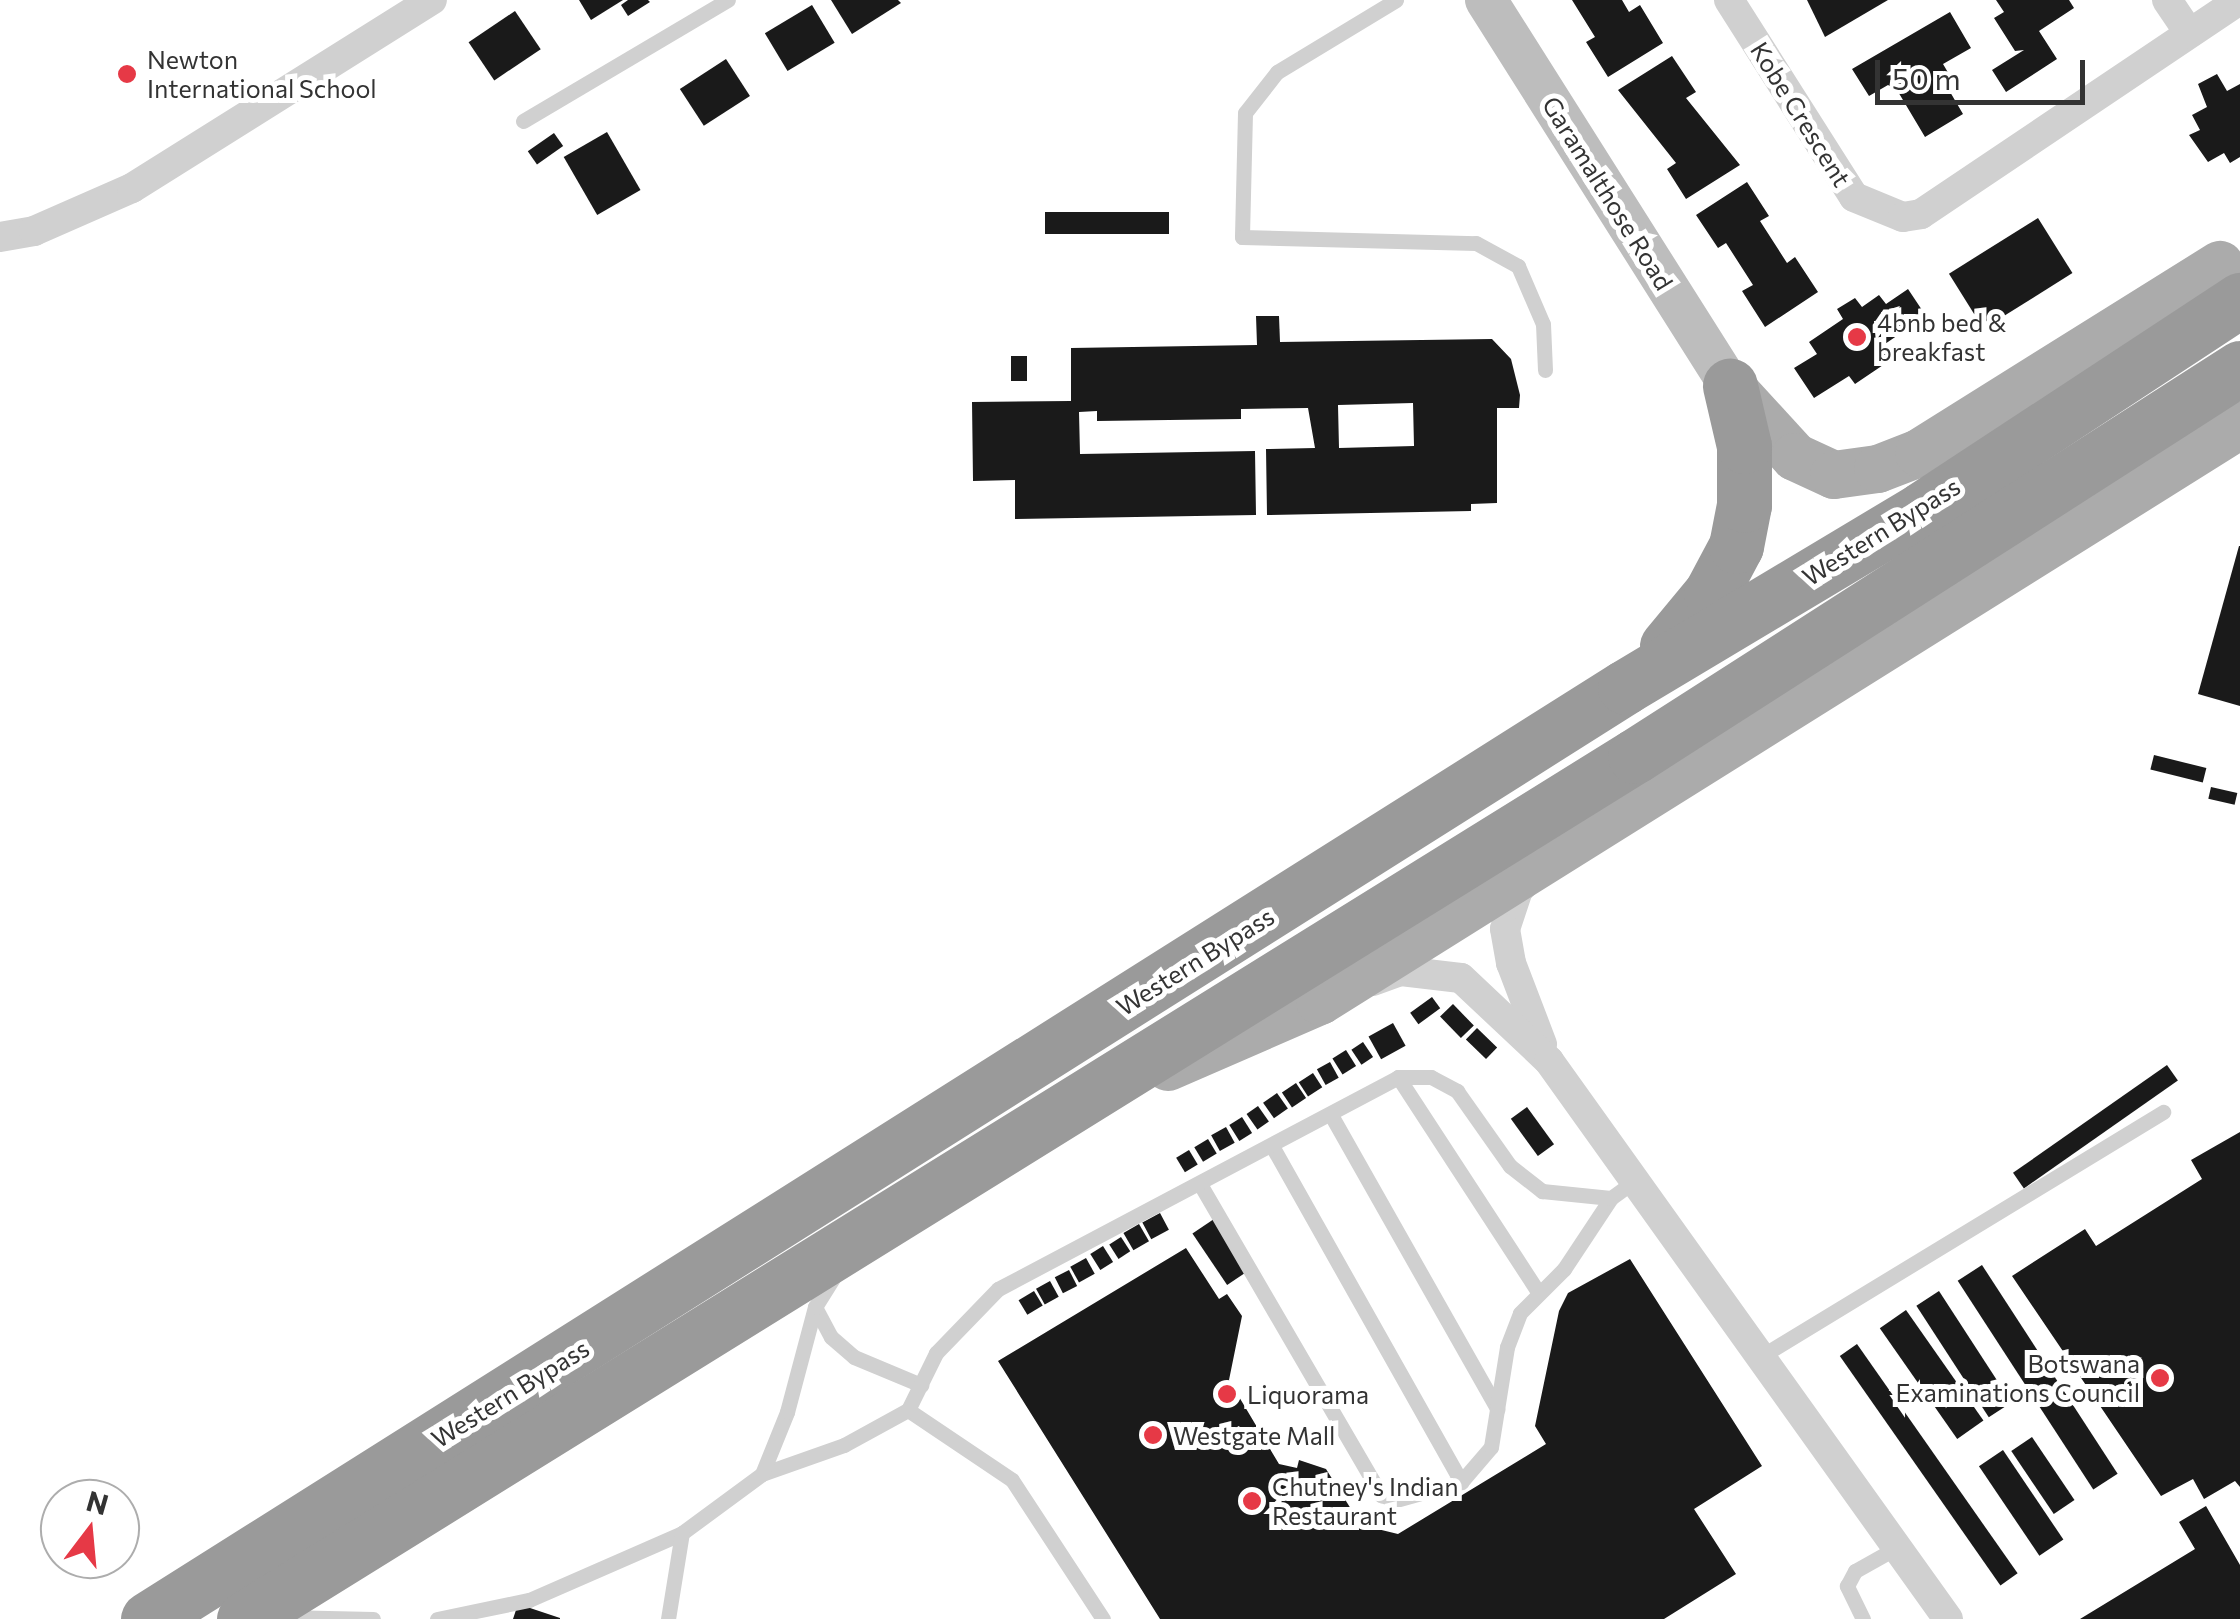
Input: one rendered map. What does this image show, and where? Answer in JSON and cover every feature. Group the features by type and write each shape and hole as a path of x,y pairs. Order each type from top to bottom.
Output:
{"highway":[{"name":"Western Bypass","path":"148,1619 1625,686 1922,508 1992,459 2233,272"},
{"name":"Western Bypass","path":"244,1619 868,1234 2240,368"},
{"path":"1625,686 1682,632 1736,546 1744,505 1744,446 1730,386"}],"main road":[{"path":"1730,386 1796,457 1834,474 1878,469 1919,453 2233,272"},
{"path":"1055,1116 1320,1001 2240,425"}],"street":[{"path":"0,237 34,231 132,188 432,0"},
{"name":"Garamalthose Road","path":"1486,0 1730,386"},
{"name":"Kobe Crescent","path":"1729,0 1854,197 1903,217 1921,214 2240,0"},
{"path":"2167,0 2189,33"},
{"path":"1549,1061 1510,963 1505,929 1518,890 1557,852"},
{"path":"1320,1001 1401,971 1461,978 1549,1061 1948,1619"}],"lane":[{"path":"523,121 728,0"},
{"path":"1396,0 1277,72 1245,113 1242,237 1476,243 1518,266 1543,324 1545,370"},
{"path":"437,1619 479,1616 529,1600 682,1534 762,1474 844,1445 908,1410 936,1353 998,1289 1398,1077 1431,1077 1457,1091 1510,1166 1542,1191 1610,1198"},
{"path":"1398,1077 1537,1290"},
{"path":"1760,1356 2162,1112"},
{"path":"1331,1115 1497,1409"},
{"path":"1272,1146 1461,1482"},
{"path":"1200,1184 1381,1495 1396,1500 1461,1482 1491,1446 1507,1347 1537,1290 1564,1269 1610,1198 1636,1180"},
{"path":"762,1474 787,1412 815,1307 868,1234"},
{"path":"815,1307 831,1337 854,1356 922,1385"},
{"path":"908,1410 1012,1480 1103,1619"},
{"path":"668,1619 682,1534"},
{"path":"1863,1619 1847,1586 1855,1571 1894,1548"},
{"path":"254,1619 373,1619"}],"building":[{"path":"579,0 623,0 591,20"},
{"path":"628,0 650,2 628,16 621,5"},
{"path":"831,0 898,0 901,3 852,34"},
{"path":"1572,0 1622,0 1629,12 1640,5 1663,43 1608,77 1586,42 1595,37"},
{"path":"1807,0 1888,0 1825,37"},
{"path":"1996,0 2069,0 2074,8 2039,31 2057,59 2006,92 1992,70 2024,50 2015,51 1994,18 2004,12"},
{"path":"812,5 835,43 788,71 765,33"},
{"path":"515,11 541,49 494,80 469,42"},
{"path":"1950,12 1971,48 1943,64 1953,81 1946,85 1963,114 1925,137 1897,90 1888,85 1869,96 1852,69"},
{"path":"1672,56 1696,92 1686,98 1740,165 1686,199 1667,169 1676,163 1618,90"},
{"path":"726,59 750,96 704,126 680,89"},
{"path":"2217,74 2227,91 2240,84 2240,157 2230,163 2224,153 2208,162 2189,135 2200,130 2192,115 2207,107 2198,84"},
{"path":"607,132 640,190 597,215 564,157"},
{"path":"554,133 563,146 537,164 528,151"},
{"path":"1747,182 1769,216 1760,221 1787,263 1795,257 1818,292 1765,327 1742,291 1753,285 1726,243 1718,248 1696,215"},
{"path":"1045,212 1169,212 1169,234 1045,234"},
{"path":"2038,218 2072,273 1983,329 1949,274"},
{"path":"1908,289 1926,316 1882,346 1892,359 1855,384 1849,376 1814,398 1794,368 1817,354 1809,342 1843,319 1837,309 1855,298 1862,307 1879,295 1886,304"},
{"path":"1256,316 1279,316 1280,342 1492,339 1511,359 1520,395 1519,408 1497,408 1497,503 1471,504 1471,511 1267,515 1266,449 1315,448 1308,408 1241,409 1241,419 1097,421 1097,411 1079,412 1080,454 1255,451 1256,515 1015,519 1015,480 973,481 972,402 1071,401 1071,348 1257,345","holes":["1413,403 1414,446 1339,448 1338,405"]},
{"path":"1011,356 1027,356 1027,381 1011,381"},
{"path":"2240,546 2240,706 2198,694"},
{"path":"2154,755 2206,768 2203,783 2150,770"},
{"path":"2211,787 2237,793 2235,805 2208,799"},
{"path":"1432,997 1440,1008 1418,1024 1410,1013"},
{"path":"1453,1004 1474,1026 1461,1038 1440,1017"},
{"path":"1393,1023 1406,1046 1381,1059 1369,1037"},
{"path":"1477,1028 1497,1047 1486,1059 1466,1040"},
{"path":"1363,1042 1373,1057 1361,1065 1351,1050"},
{"path":"1346,1050 1356,1066 1342,1075 1332,1058"},
{"path":"1330,1062 1339,1078 1326,1085 1317,1069"},
{"path":"2167,1065 2178,1081 2024,1188 2013,1173"},
{"path":"1313,1073 1322,1087 1308,1097 1299,1082"},
{"path":"1296,1083 1306,1098 1292,1107 1282,1093"},
{"path":"1277,1093 1288,1109 1274,1118 1263,1103"},
{"path":"1258,1106 1269,1122 1257,1130 1247,1114"},
{"path":"1527,1107 1554,1144 1538,1156 1511,1119"},
{"path":"1242,1117 1252,1133 1239,1141 1229,1125"},
{"path":"1226,1127 1235,1143 1220,1151 1211,1135"},
{"name":"Botswana Examinations Council","path":"2240,1132 2240,1487 2235,1481 2204,1499 2193,1479 2161,1496 2012,1276 2085,1229 2096,1246 2202,1179 2191,1160"},
{"path":"1208,1139 1217,1154 1203,1162 1194,1147"},
{"path":"1189,1150 1198,1165 1185,1172 1176,1158"},
{"path":"1160,1213 1169,1230 1151,1239 1142,1222"},
{"path":"1214,1219 1249,1270 1227,1285 1192,1234"},
{"path":"1139,1224 1149,1241 1133,1250 1123,1233"},
{"path":"1121,1237 1130,1251 1119,1259 1109,1245"},
{"path":"1103,1246 1113,1262 1100,1270 1090,1254"},
{"name":"Westgate Mall","path":"1186,1248 1219,1299 1227,1294 1242,1316 1229,1380 1279,1464 1297,1468 1299,1460 1326,1469 1361,1525 1398,1534 1546,1444 1535,1426 1559,1311 1568,1293 1630,1259 1762,1466 1694,1509 1736,1574 1664,1619 1160,1619 998,1361"},
{"path":"1086,1258 1095,1274 1079,1282 1070,1267"},
{"path":"1982,1265 2118,1474 2093,1490 1958,1281"},
{"path":"1069,1270 1077,1286 1063,1293 1055,1277"},
{"path":"1050,1281 1059,1297 1045,1305 1036,1289"},
{"path":"1034,1291 1043,1306 1027,1315 1019,1300"},
{"path":"1939,1291 2011,1403 1989,1417 1916,1306"},
{"path":"1906,1310 1983,1421 1957,1439 1880,1328"},
{"path":"1857,1344 2018,1573 2000,1585 1840,1356"},
{"path":"2032,1437 2074,1500 2054,1514 2011,1451"},
{"path":"2003,1450 2063,1540 2039,1556 1979,1466"},
{"path":"2206,1506 2240,1565 2240,1619 2080,1619 2195,1549 2179,1522"},
{"path":"518,1604 560,1618 560,1619 513,1619"}],"place":[{"name":"Newton International School","path":"127,74"},
{"name":"4bnb bed & breakfast","path":"1857,337"},
{"name":"Botswana Examinations Council","path":"2160,1378"},
{"name":"Liquorama","path":"1227,1394"},
{"name":"Westgate Mall","path":"1153,1435"},
{"name":"Chutney's Indian Restaurant","path":"1252,1501"}]}
